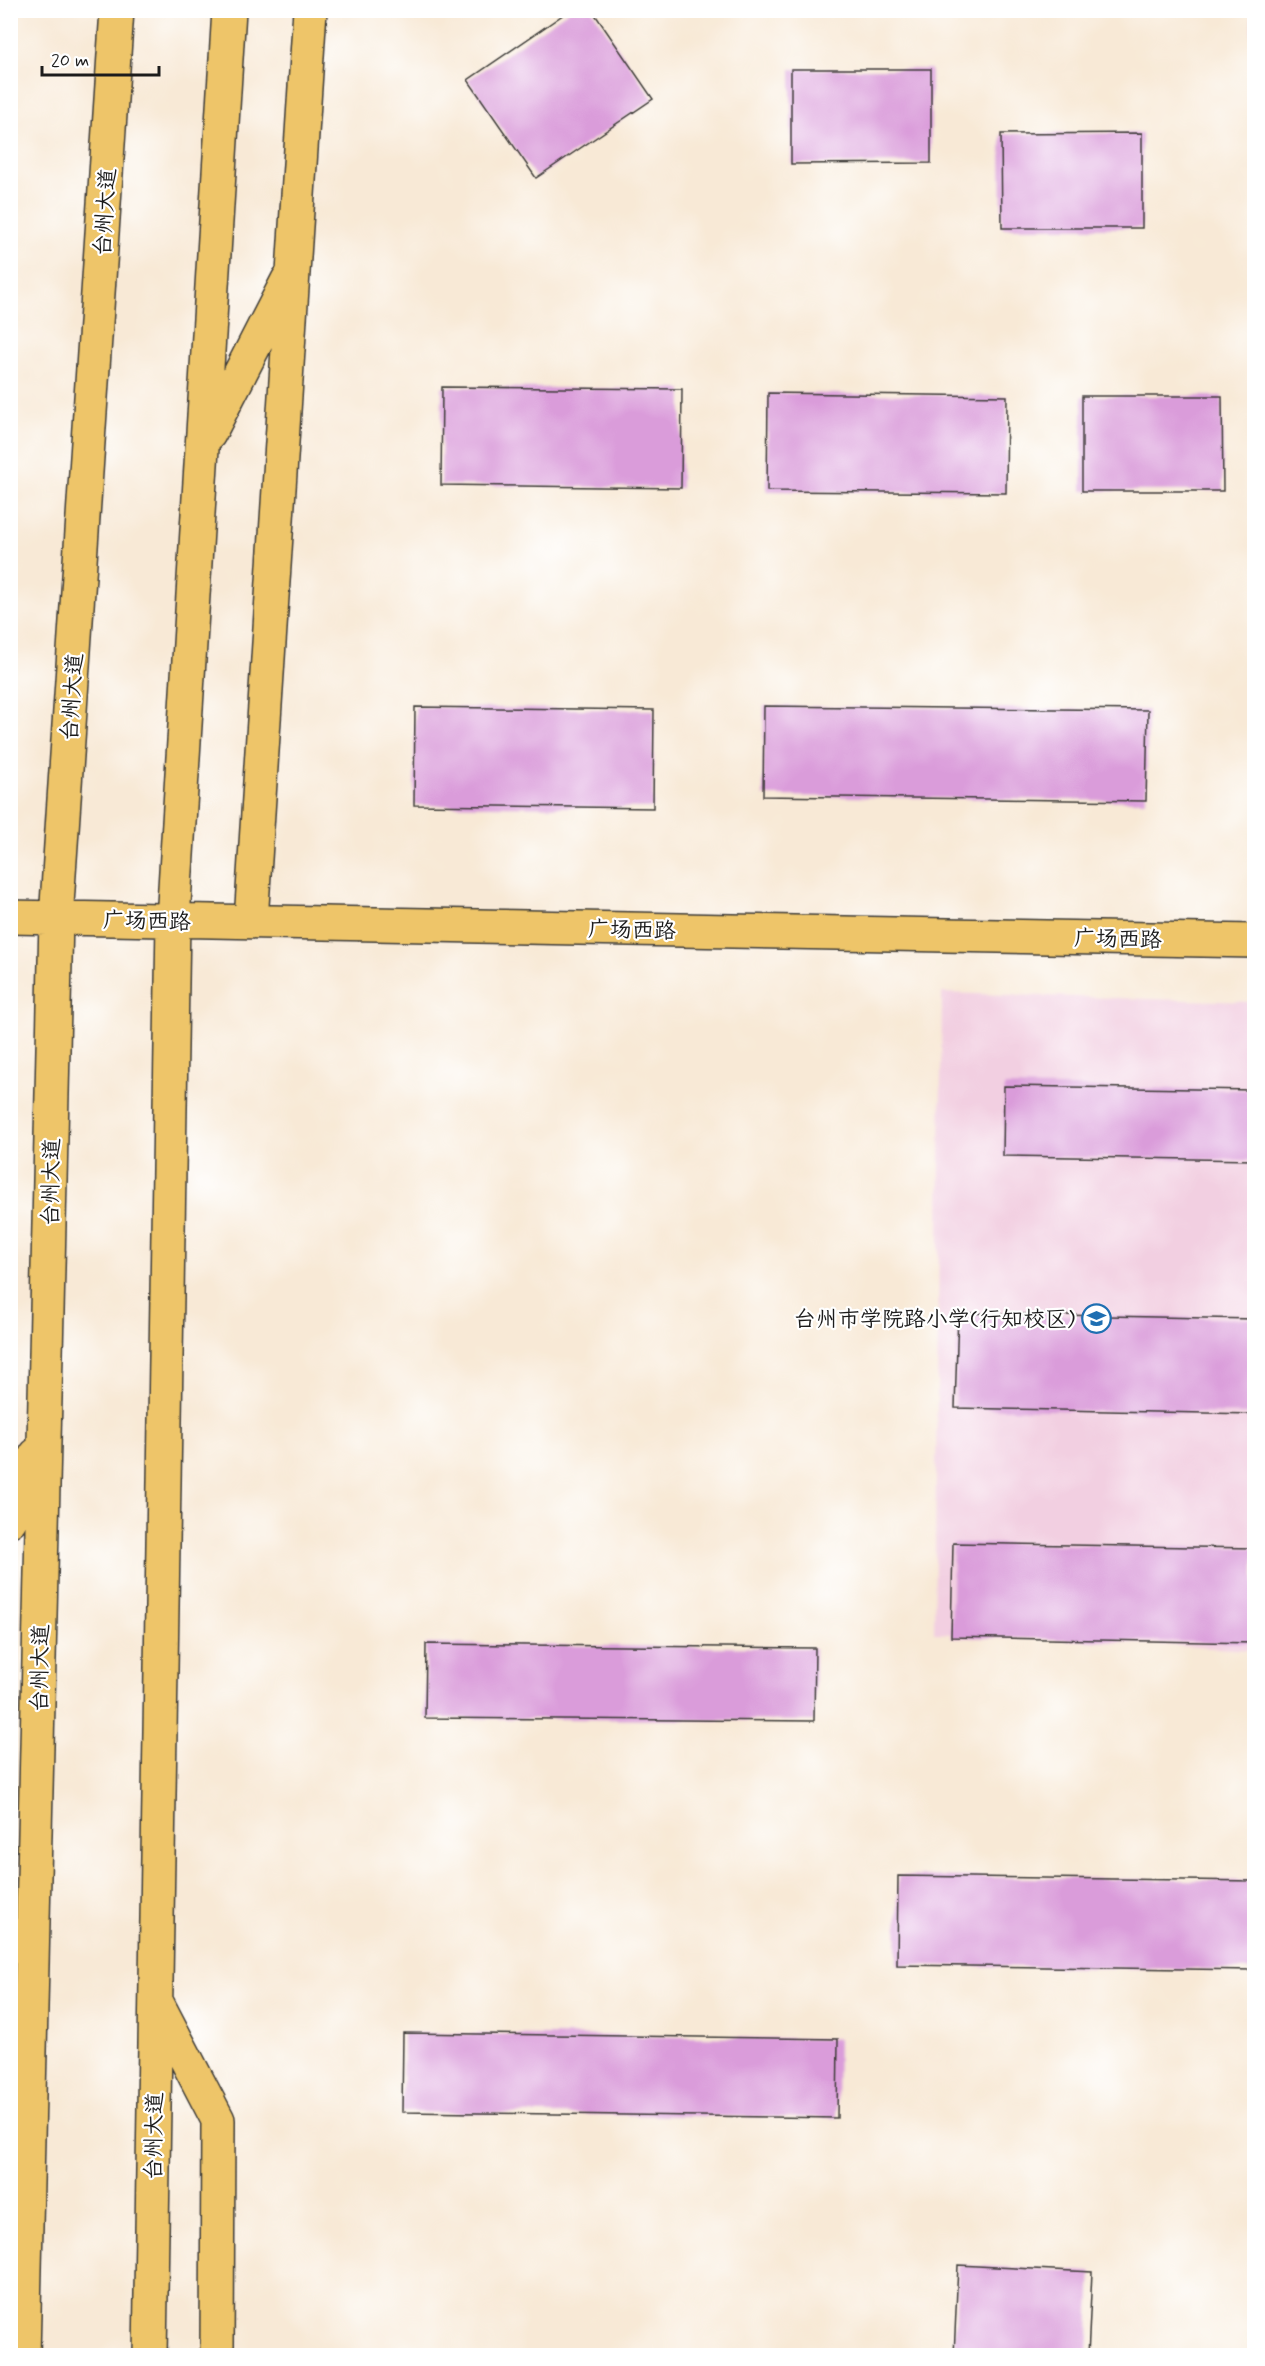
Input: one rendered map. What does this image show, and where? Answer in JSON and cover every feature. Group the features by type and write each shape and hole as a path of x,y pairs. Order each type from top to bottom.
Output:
{"main road":[{"name":"台州大道","path":"23,2355 57,919 117,10"},
{"name":"台州大道","path":"150,2355 173,920 229,10"},
{"path":"251,921 310,10"},
{"path":"202,446 293,268"},
{"name":"广场西路","path":"10,917 1254,940"},
{"path":"10,1520 45,1434"},
{"path":"155,2000 218,2120 217,2355"}],"shaded area":[{"name":"台州市学院路小学(行知校区)","path":"942,993 1254,1002 1254,1650 934,1633"}],"building":[{"path":"570,10 592,10 653,99 536,178 468,80"},
{"path":"978,10 1084,10 1084,13 978,13"},
{"path":"1252,10 1254,10 1254,46 1251,45"},
{"path":"791,69 931,69 931,163 791,164"},
{"path":"1142,133 1142,228 1002,228 1001,134"},
{"path":"442,387 682,389 681,488 441,485"},
{"path":"768,393 1007,396 1006,493 767,491"},
{"path":"1082,396 1222,396 1223,491 1082,491"},
{"path":"764,706 1148,710 1146,801 763,796"},
{"path":"415,707 654,710 653,808 414,805"},
{"path":"1004,1086 1254,1090 1254,1160 1003,1156"},
{"path":"958,1313 1254,1319 1254,1414 955,1408"},
{"path":"953,1543 1254,1548 1254,1643 951,1637"},
{"path":"426,1644 815,1648 814,1721 425,1718"},
{"path":"898,1876 1254,1881 1254,1970 897,1965"},
{"path":"403,2033 838,2039 837,2118 402,2112"},
{"path":"958,2265 1092,2272 1088,2356 954,2356"}],"place":[{"name":"台州市学院路小学(行知校区)","path":"1096,1318"}]}
